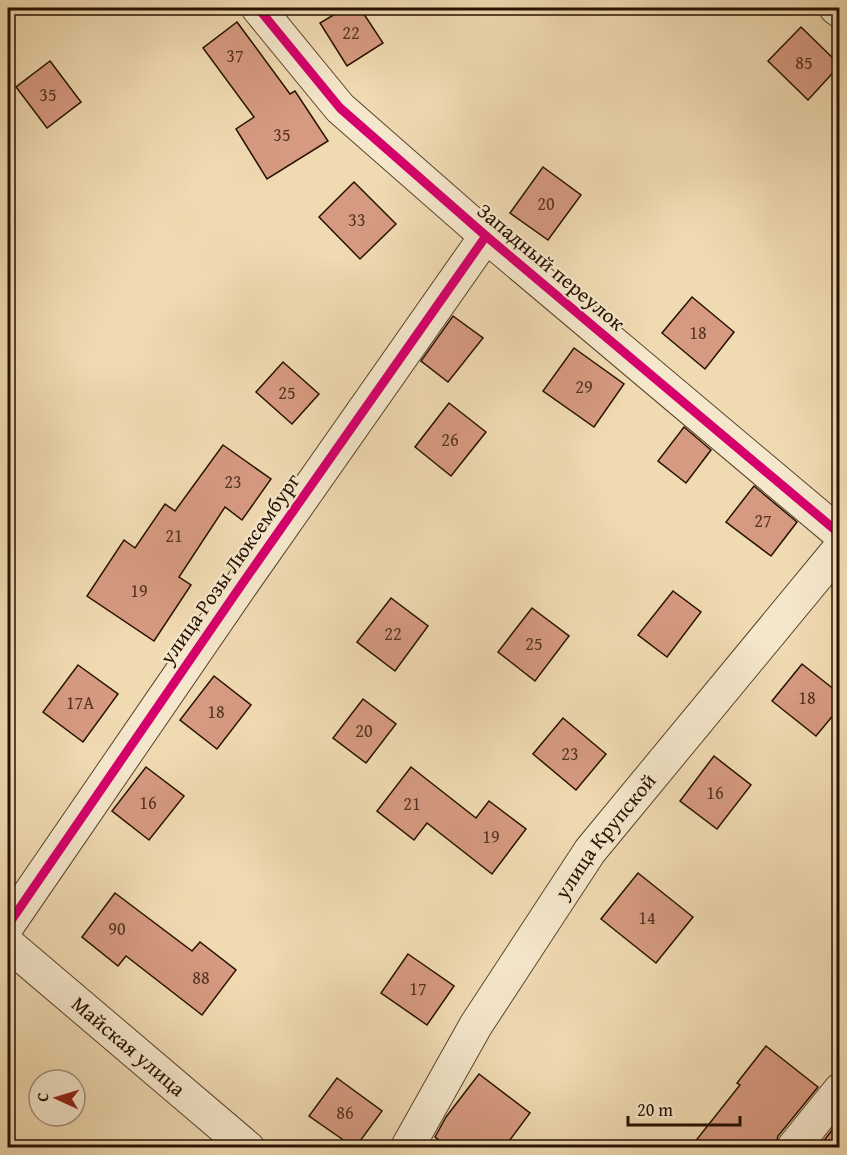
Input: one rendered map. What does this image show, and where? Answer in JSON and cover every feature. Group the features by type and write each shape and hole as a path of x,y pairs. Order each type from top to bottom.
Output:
{"street":[{"name":"Западный переулок","path":"258,8 340,108 486,236 840,534"},
{"name":"улица Розы Люксембург","path":"8,925 242,584 486,236"},
{"name":"улица Крупской","path":"407,1148 476,1025 590,851 840,548"},
{"name":"Майская улица","path":"8,944 248,1148"},
{"path":"793,1148 840,1090"}],"building":[{"path":"345,8 360,8 383,43 347,66 320,23"},
{"path":"237,22 290,94 295,91 328,141 267,179 236,129 254,117 203,48"},
{"path":"801,27 840,65 808,100 768,61"},
{"path":"50,61 81,102 47,128 16,87"},
{"path":"543,167 581,195 548,240 510,213"},
{"path":"354,182 396,224 360,259 319,217"},
{"path":"692,297 734,332 705,369 662,333"},
{"path":"453,316 483,338 448,382 421,361"},
{"path":"574,348 624,384 594,427 543,391"},
{"path":"283,362 319,394 292,424 256,392"},
{"path":"449,403 486,432 451,476 415,447"},
{"path":"684,427 711,450 686,483 658,461"},
{"path":"223,445 271,479 242,520 225,507 179,577 191,585 154,641 87,596 124,540 135,548 165,504 175,511"},
{"path":"754,486 797,522 771,556 726,522"},
{"path":"673,591 701,612 667,657 638,635"},
{"path":"391,598 428,626 395,671 357,642"},
{"path":"532,608 569,636 535,681 498,652"},
{"path":"802,664 840,694 840,707 816,736 772,701"},
{"path":"78,665 118,694 83,742 43,712"},
{"path":"214,676 251,705 217,749 180,720"},
{"path":"363,699 396,724 366,763 333,738"},
{"path":"563,718 606,754 576,790 533,754"},
{"path":"714,756 751,785 717,829 680,801"},
{"path":"146,767 184,796 149,840 112,811"},
{"path":"411,767 476,818 489,801 526,829 492,874 427,823 414,840 377,811"},
{"path":"638,873 693,917 656,963 601,919"},
{"path":"115,893 192,951 200,942 236,970 202,1015 126,956 118,966 82,937"},
{"path":"408,954 454,986 427,1025 381,993"},
{"path":"766,1046 818,1087 778,1136 775,1148 690,1148 740,1085 737,1083"},
{"path":"479,1074 530,1113 504,1148 449,1148 435,1137 446,1117"},
{"path":"337,1078 382,1111 355,1148 309,1116"},
{"path":"840,1120 840,1148 818,1148"}],"cycle path":[{"path":"258,8 340,108 486,236 840,534"},
{"path":"8,925 242,584 486,236"}]}
